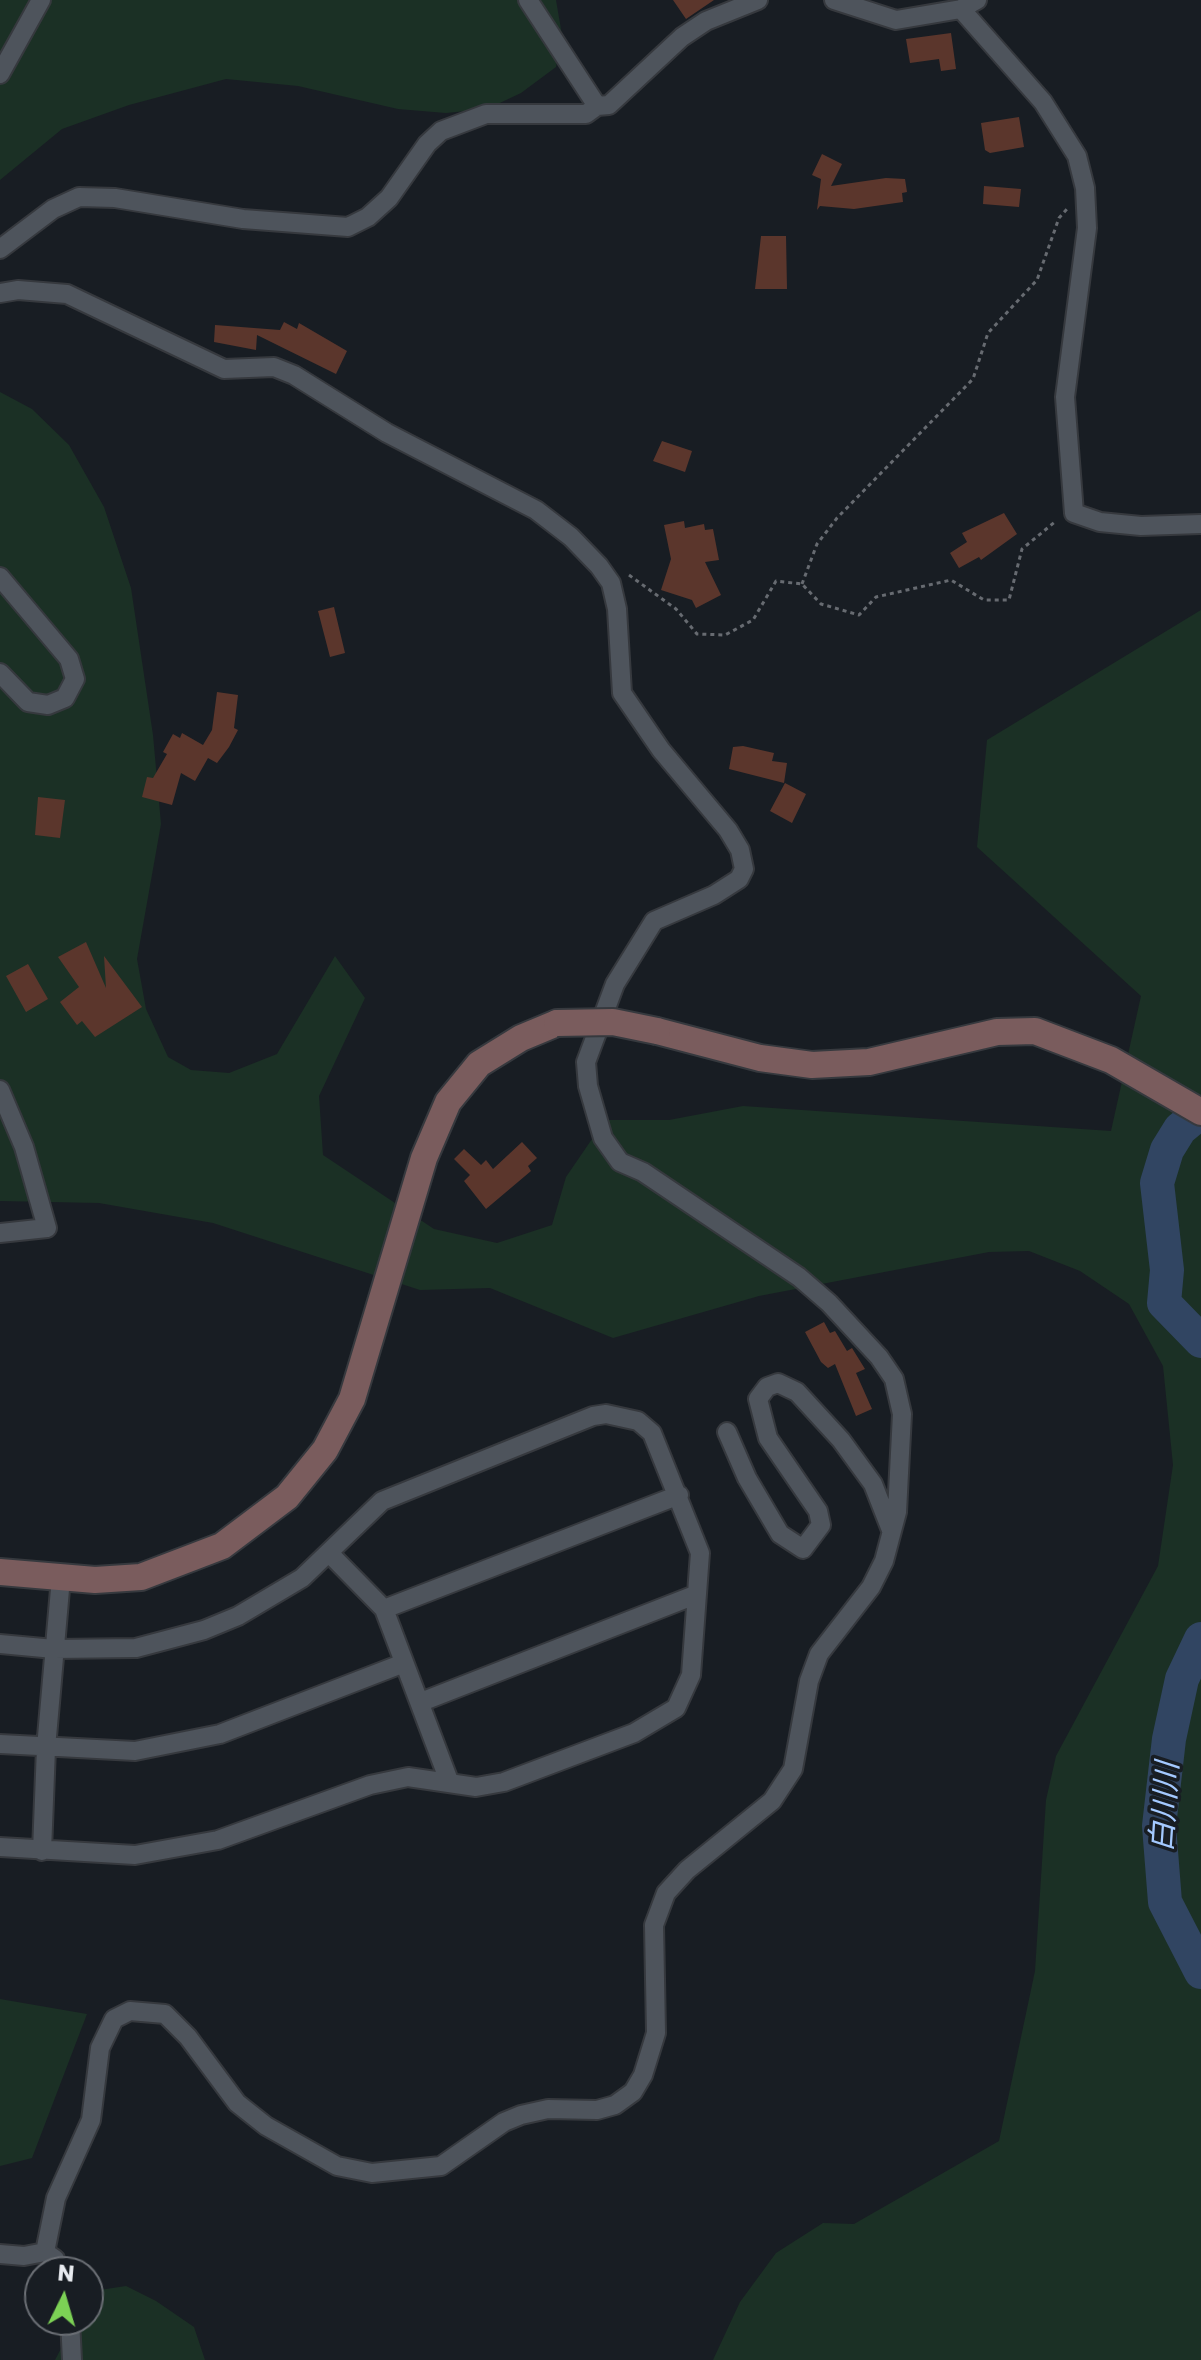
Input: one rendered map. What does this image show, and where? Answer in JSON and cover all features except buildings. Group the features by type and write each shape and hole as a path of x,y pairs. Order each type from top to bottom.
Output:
{"street":[{"path":"0,74 41,0"},
{"path":"528,0 597,106"},
{"path":"0,249 53,209 79,197 115,198 243,219 348,227 368,217 389,198 427,144 451,125 486,114 586,114 597,106 609,105 682,37 706,21 758,0"},
{"path":"834,0 896,20 969,4 1043,102 1077,156 1085,188 1087,228 1065,397 1074,513 1100,522 1127,525 1201,524"},
{"path":"0,293 18,290 67,294 224,369 274,367 294,375 387,433 536,510 571,537 599,566 611,583 617,609 622,693 661,750 728,830 740,850 744,869 739,879 714,895 654,921 615,984 586,1062 588,1086 603,1138 620,1162 643,1172 799,1277 829,1303 879,1357 897,1387 902,1414 897,1512 884,1561 871,1587 819,1654 809,1681 798,1751 785,1785 736,1832 687,1870 666,1893 654,1925 656,2033 643,2075 633,2092 615,2105 597,2110 548,2109 521,2115 504,2122 441,2166 372,2173 337,2166 266,2126 237,2103 188,2037 165,2014 130,2011 114,2019 100,2048 91,2120 56,2198 45,2252"},
{"path":"0,577 69,659 75,679 65,698 48,705 28,702 0,673"},
{"path":"0,1572 61,1578 141,1577 222,1546 287,1497 325,1450 352,1399 416,1183 448,1102 479,1064 521,1038 557,1023 613,1022 760,1058 812,1065 869,1062 997,1032 1035,1031 1111,1060 1201,1112"},
{"path":"0,1090 24,1147 47,1228 0,1233"},
{"path":"727,1432 747,1478 780,1534 803,1549 821,1525 818,1511 768,1438 758,1399 767,1387 778,1383 797,1392 841,1440 873,1484 891,1530"},
{"path":"0,1644 54,1649 136,1648 204,1630 270,1599 302,1578 364,1517 394,1495 593,1416 606,1414 638,1421 652,1433 700,1553 691,1675 676,1708 634,1733 504,1782 476,1787 408,1777 370,1785 218,1840 135,1855 0,1847"},
{"path":"384,1609 679,1495"},
{"path":"329,1553 384,1609 449,1781"},
{"path":"42,1851 46,1748 61,1578"},
{"path":"421,1702 695,1595"},
{"path":"0,1744 135,1751 220,1734 404,1663"},
{"path":"0,2254 24,2256 45,2252 51,2256"},
{"path":"71,2336 72,2360"}],"path":[{"path":"802,584 817,544 837,518 973,379 988,333 1037,280 1059,218 1085,188"},
{"path":"599,566 624,572 676,609 697,634 725,635 753,620 776,581 802,584 821,604 859,615 876,597 951,580 984,600 1009,600 1022,549 1047,525 1074,513"}],"green space":[{"path":"0,0 556,0 562,35 556,67 521,93 487,109 446,113 398,109 298,86 226,79 129,105 62,129 0,180"},
{"path":"0,392 32,409 69,445 104,507 131,588 153,735 161,824 137,959 146,1009 168,1057 191,1070 229,1073 277,1054 335,956 365,998 319,1096 323,1155 434,1229 497,1243 552,1225 566,1177 605,1120 669,1120 743,1106 1111,1131 1141,996 977,847 987,740 1201,610 1201,2360 713,2360 740,2302 776,2253 823,2223 854,2224 999,2141 1035,1971 1046,1800 1056,1756 1158,1566 1173,1465 1163,1366 1129,1304 1080,1271 1029,1251 989,1252 759,1296 613,1338 490,1288 420,1290 213,1223 99,1203 0,1201"},
{"path":"0,1999 87,2014 32,2158 0,2166"},
{"path":"126,2286 156,2301 194,2327 205,2360 55,2360 68,2336 104,2336 104,2289"}],"waterway":[{"name":"白川川","path":"1201,1112 1180,1129 1167,1150 1157,1183 1167,1270 1164,1303 1201,1341"},
{"name":"白川川","path":"1201,1639 1182,1679 1169,1739 1159,1826 1165,1902 1201,1972"}]}
